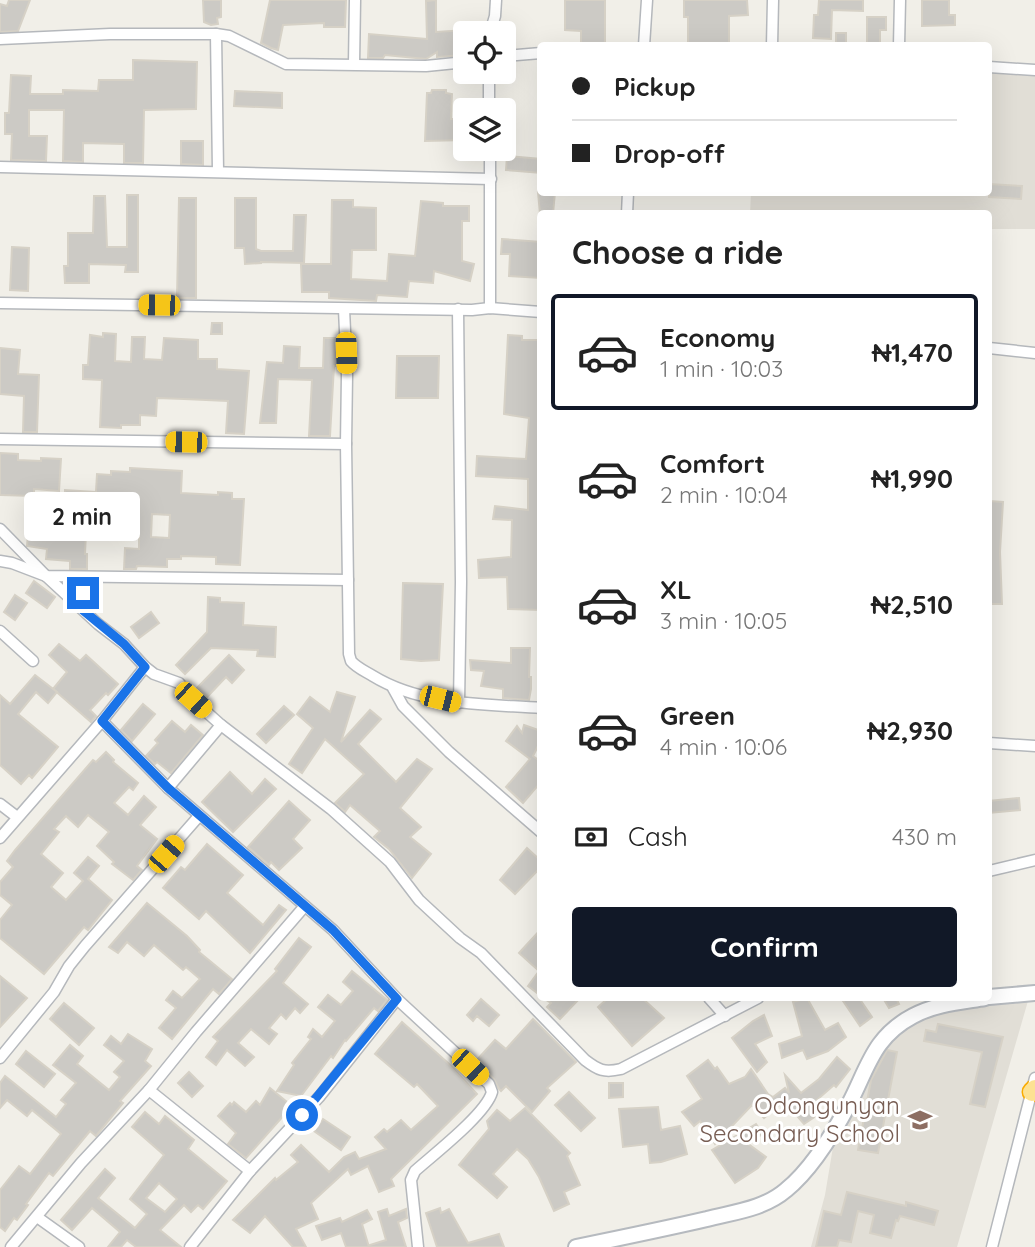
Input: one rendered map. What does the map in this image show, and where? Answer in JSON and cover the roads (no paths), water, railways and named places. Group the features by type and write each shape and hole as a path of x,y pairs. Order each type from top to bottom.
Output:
{"street":[{"path":"354,64 355,0"},
{"path":"494,21 495,0"},
{"path":"645,42 647,0"},
{"path":"772,42 773,0"},
{"path":"899,42 901,0"},
{"path":"0,39 110,34 216,34 229,36 286,64 426,66 453,63"},
{"path":"216,34 218,171"},
{"path":"516,55 537,53"},
{"path":"992,67 1035,70"},
{"path":"490,161 490,308"},
{"path":"0,167 491,179"},
{"path":"0,303 344,309 490,308 537,312"},
{"path":"344,309 351,661 393,688 459,703 537,708"},
{"path":"458,309 461,571 459,703"},
{"path":"992,348 1035,353"},
{"path":"0,439 345,444"},
{"path":"0,529 46,576 124,644 145,667 154,674 179,683 193,700 221,725 331,809 390,862 419,900 460,938 481,953 585,1060 598,1070 609,1072 621,1069 752,1001"},
{"path":"0,561 46,576 348,580"},
{"path":"79,607 87,578"},
{"path":"0,631 33,661"},
{"path":"0,838 102,721 145,667"},
{"path":"393,688 403,706 440,743 537,828"},
{"path":"102,721 168,788 347,944 397,999 489,1084 492,1091 490,1099 415,1171 411,1180 418,1247"},
{"path":"168,788 221,725"},
{"path":"992,743 1035,746"},
{"path":"0,804 17,817"},
{"path":"0,1058 54,992 85,946 199,816"},
{"path":"992,869 1035,860"},
{"path":"11,1247 304,907"},
{"path":"992,997 1035,993"},
{"path":"190,1247 250,1171 320,1096 397,999"},
{"path":"712,1001 725,1016"},
{"path":"576,1247 758,1208 785,1192 825,1143 849,1104 881,1041 915,1014 940,1005 964,1001"},
{"path":"992,1247 1034,1086"},
{"path":"149,1090 250,1171"},
{"path":"37,1217 79,1247"}],"place":[{"name":"Odongunyan Secondary School","path":"920,1120"}]}
